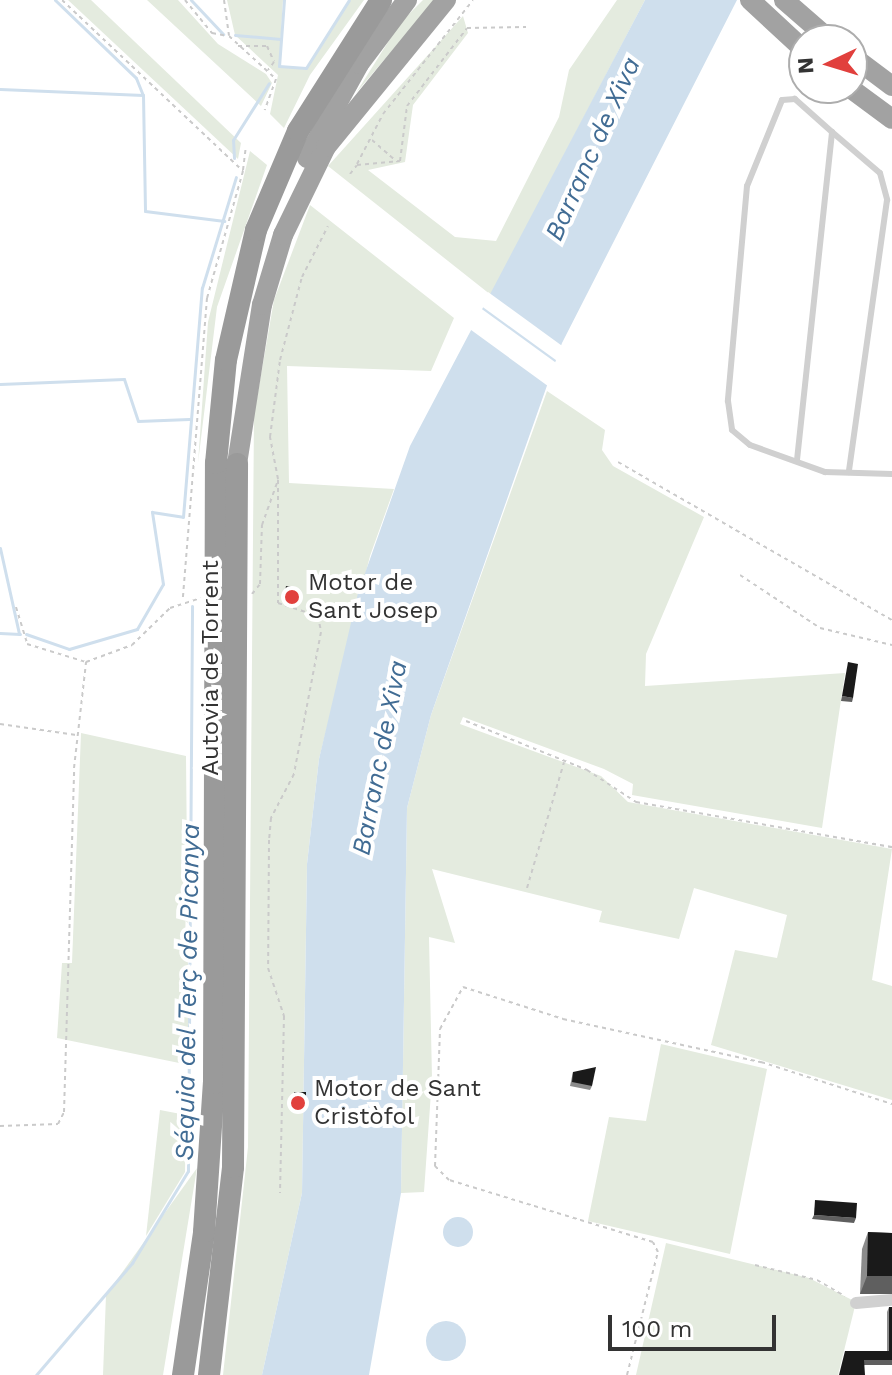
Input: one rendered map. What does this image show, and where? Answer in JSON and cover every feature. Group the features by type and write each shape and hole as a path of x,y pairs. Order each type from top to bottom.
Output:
{"highway":[{"name":"Autovia de Torrent","path":"183,1372 214,1083 216,463 226,360 256,230 298,131 381,0"},
{"name":"Autovia de Torrent","path":"209,1375 233,1167 237,464 245,359 275,234 313,142 407,0"},
{"path":"237,464 262,305 283,235 326,147 446,0"},
{"path":"750,0 788,36"},
{"path":"788,5 811,24"},
{"path":"868,68 892,86"},
{"path":"868,101 892,119"}],"street":[{"path":"856,1303 892,1300"}],"lane":[{"path":"849,472 887,200 880,173 832,132 811,109 782,100 747,186 728,401 732,430 750,445 825,472 892,474"},
{"path":"797,460 832,132"}],"path":[{"path":"62,0 243,171"},
{"path":"185,0 212,33 229,36"},
{"path":"224,0 229,36 276,79 265,110"},
{"path":"350,174 371,139 473,0"},
{"path":"397,163 407,106 467,28 526,27"},
{"path":"238,46 267,46 274,62 267,71"},
{"path":"371,139 397,163"},
{"path":"183,599 207,298 243,171 246,147"},
{"path":"357,165 397,163"},
{"path":"280,1193 284,1016 268,968 269,840 271,818 294,774 321,632 318,616 278,603 278,480 270,437 280,360 302,277 328,226"},
{"path":"618,462 892,620"},
{"path":"250,594 260,584 262,525 278,480"},
{"path":"740,575 820,628 892,645"},
{"path":"16,607 27,644 86,662 132,645 183,599 202,598"},
{"path":"0,1126 58,1124 64,1112 77,735 86,662"},
{"path":"466,721 564,761 636,802 892,847"},
{"path":"0,724 77,735"},
{"path":"527,888 564,761"},
{"path":"627,1375 658,1252 653,1242 449,1180 433,1152 440,1029 463,987 563,1019 761,1062 892,1104"},
{"path":"755,1265 835,1286 856,1303"}],"shaded area":[{"path":"68,0 91,0 241,143 238,159"},
{"path":"147,0 178,0 218,44 266,74 272,83 261,106"},
{"path":"227,0 283,0 279,66 306,68 349,0 364,0 310,75 284,128 270,114 278,75 235,35"},
{"path":"423,0 435,0 356,93 400,23"},
{"path":"617,0 645,0 491,295 328,166 463,16 468,33 413,105 405,162 368,170 455,237 496,241 559,117 569,70"},
{"path":"250,151 267,165 217,307 198,463 208,322"},
{"path":"310,205 454,318 431,371 287,366 289,483 394,489 370,556 319,759 307,864 302,1193 262,1375 223,1375 248,1147 254,415 274,300"},
{"path":"547,391 605,430 602,450 613,466 704,517 646,654 645,686 845,673 822,828 632,795 633,784 604,769 463,717 460,724 601,776 628,802 892,849 872,980 892,986 892,1100 711,1045 735,950 777,958 787,915 694,888 679,939 599,922 602,911 432,869 455,943 429,937 432,1078 424,1192 401,1193 407,808 431,715"},
{"path":"81,733 186,756 189,1065 57,1038 62,963 72,963"},
{"path":"661,1044 767,1069 730,1254 588,1221 609,1117 646,1121"},
{"path":"160,1110 186,1115 185,1172 146,1236"},
{"path":"197,1168 163,1375 103,1375 106,1295"},
{"path":"666,1243 809,1278 856,1302 838,1375 636,1375"}],"water":[{"name":"Barranc de Xiva","path":"645,0 737,0 562,343 431,715 407,808 401,1193 369,1375 262,1375 302,1193 307,864 319,759 358,593 410,446"},
{"path":"458,1217 469,1221 473,1232 469,1243 458,1247 447,1243 443,1232 447,1221"},
{"path":"446,1321 460,1327 466,1341 460,1355 446,1361 432,1355 426,1341 432,1327"}],"pier":[{"path":"488,292 565,348 560,363 480,305"},
{"path":"479,307 559,365 552,389 467,327"}],"building":[{"path":"286,586 297,588 296,600 284,598"},
{"path":"848,662 858,664 853,698 842,696"},
{"path":"596,1067 592,1086 572,1082 573,1072"},
{"path":"294,1092 306,1092 306,1105 294,1106"},
{"path":"815,1200 857,1203 856,1218 814,1215"},
{"path":"868,1232 892,1233 892,1276 867,1276"},
{"path":"889,1307 892,1307 892,1360 864,1360 865,1375 839,1375 845,1351 889,1351"}],"waterway":[{"path":"55,0 136,78 143,95 145,211 224,221"},
{"path":"191,0 223,34"},
{"name":"Séquia del Terç de Picanya","path":"284,0 279,66 306,68 349,0"},
{"path":"235,35 281,39"},
{"name":"Séquia del Terç de Picanya","path":"234,158 233,140 269,83"},
{"path":"0,89 143,95"},
{"name":"Séquia del Terç de Picanya","path":"26,634 69,649 137,629 163,584 152,512 183,517 202,288 236,177"},
{"path":"0,384 124,379 138,421 189,419"},
{"path":"0,548 19,634"},
{"name":"Séquia del Terç de Picanya","path":"36,1375 132,1263 188,1171 192,606"},
{"path":"0,633 20,634"}],"place":[{"name":"Motor de Sant Josep","path":"292,597"},
{"name":"Motor de Sant Cristòfol","path":"298,1103"}]}
